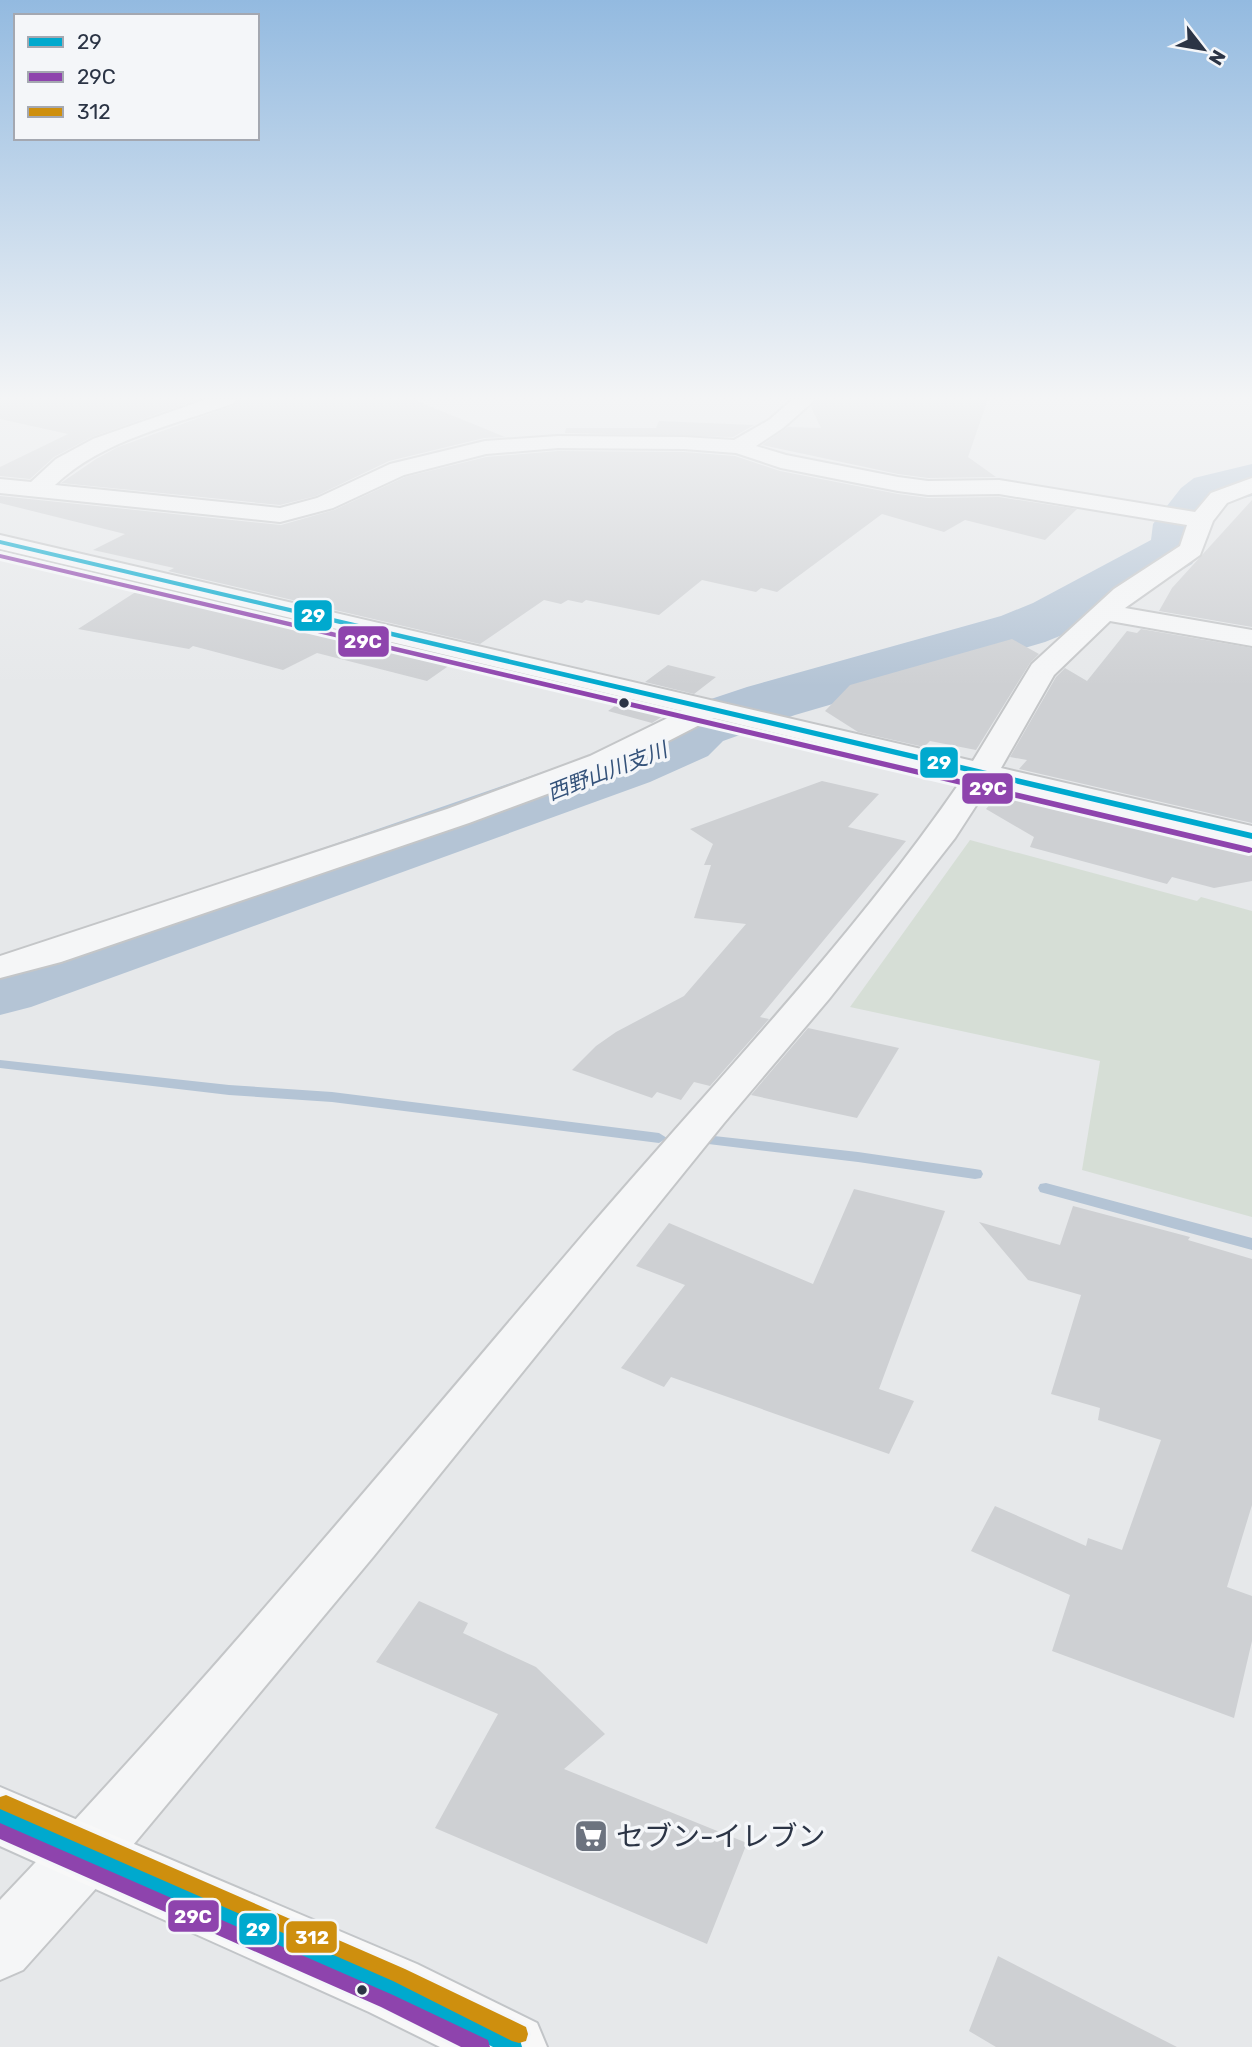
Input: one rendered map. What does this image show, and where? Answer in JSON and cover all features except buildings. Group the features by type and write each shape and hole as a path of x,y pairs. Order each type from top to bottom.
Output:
{"main road":[{"path":"0,1816 393,1988 513,2047"}],"street":[{"path":"96,495 280,515 325,503 343,495"},
{"path":"1045,495 1201,520"},
{"path":"0,1947 86,1854 354,1541 709,1114 816,991 943,831 982,773 1042,670 1123,595 1191,550 1201,520 1219,498 1228,495"},
{"path":"0,542 1252,836"},
{"path":"1154,546 1186,552"},
{"path":"1104,612 1252,638"},
{"path":"0,967 48,954 458,816 601,764 726,713"}],"shaded area":[{"path":"970,840 1197,901 1201,897 1252,911 1252,1217 1082,1170 1100,1061 850,1007"}],"waterway":[{"name":"西野山川支川","path":"0,989 625,767 683,741 699,726 771,701 1023,629 1055,616 1172,552 1181,537 1181,524 1206,495"},
{"path":"0,1064 229,1090 332,1097 659,1138"},
{"path":"705,1140 858,1157 975,1174"},
{"path":"1046,1188 1252,1244"}],"transit line":[{"name":"29","path":"0,542 1252,836"},
{"name":"29C","path":"0,556 1249,850"},
{"name":"312","path":"6,1803 399,1975 519,2034"},
{"name":"29","path":"0,1816 393,1988 513,2047"},
{"name":"29C","path":"0,1831 387,2001 481,2047"}],"place":[{"name":"セブン-イレブン","path":"591,1836"}]}
